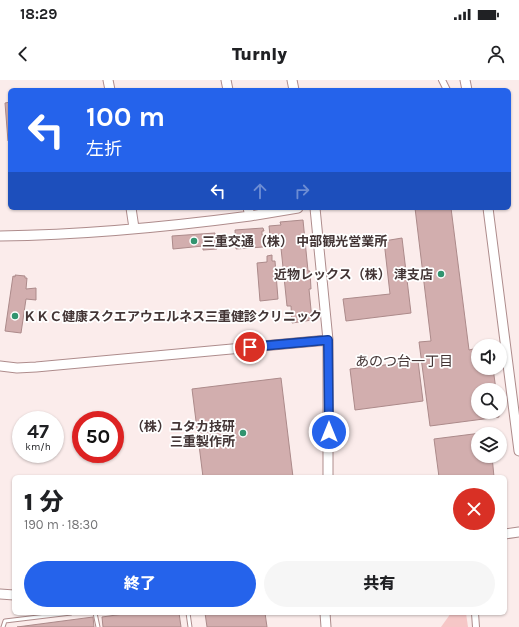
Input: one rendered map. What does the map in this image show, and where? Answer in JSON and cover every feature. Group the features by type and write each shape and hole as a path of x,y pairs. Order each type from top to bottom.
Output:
{"street":[{"path":"130,210 134,228"},
{"path":"0,236 101,232 274,210"},
{"path":"315,210 328,340 328,475"},
{"path":"488,210 519,451"},
{"path":"0,366 17,368 36,367 328,340"},
{"path":"507,534 519,532"},
{"path":"0,594 12,595"},
{"path":"325,615 326,627"},
{"path":"475,615 476,627"}],"lane":[{"path":"3,627 5,621 54,615"},
{"path":"95,615 98,627"},
{"path":"188,615 190,627"}],"shaded area":[{"path":"450,615 466,615 468,627 441,627"}],"building":[{"path":"8,102 8,141 5,103"},
{"name":"近物レックス（株） 津支店","path":"415,210 451,210 469,350 471,350 471,375 494,375 495,383 471,383 471,419 484,419 430,426 419,342 431,341"},
{"path":"303,220 308,271 310,271 311,289 309,289 312,320 292,323 291,306 287,306 281,248 278,245 271,245 269,226 281,225 280,222"},
{"path":"263,228 264,231 262,231 262,235 264,235 265,244 263,247 236,249 235,230"},
{"name":"三重交通（株） 中部観光営業所","path":"215,233 217,249 203,250 203,246 173,249 172,236"},
{"path":"402,238 411,313 346,321 343,299 390,294 384,241"},
{"path":"272,255 272,261 275,261 278,299 260,301 257,263 267,262 267,256"},
{"name":"ＫＫＣ健康スクエアウエルネス三重健診クリニック","path":"15,275 25,276 25,278 27,278 26,289 36,288 36,300 26,299 21,333 5,331 13,276 15,277"},
{"path":"418,361 423,401 355,410 350,369"},
{"name":"（株）ユタカ技研 三重製作所","path":"281,378 293,475 203,475 192,389"},
{"path":"471,434 471,463 493,463 494,475 439,475 434,439"},
{"path":"116,615 179,615 181,627 103,627 102,617"},
{"path":"205,615 265,615 267,627 207,627"},
{"path":"93,617 94,627 17,627"}],"place":[{"name":"三重交通（株） 中部観光営業所","path":"194,241"},
{"name":"近物レックス（株） 津支店","path":"441,274"},
{"name":"ＫＫＣ健康スクエアウエルネス三重健診クリニック","path":"15,316"},
{"name":"（株）ユタカ技研 三重製作所","path":"243,433"}],"district":[{"name":"あのつ台一丁目","path":"404,361"}],"route":[{"path":"250,347 328,340 329,432"}]}
